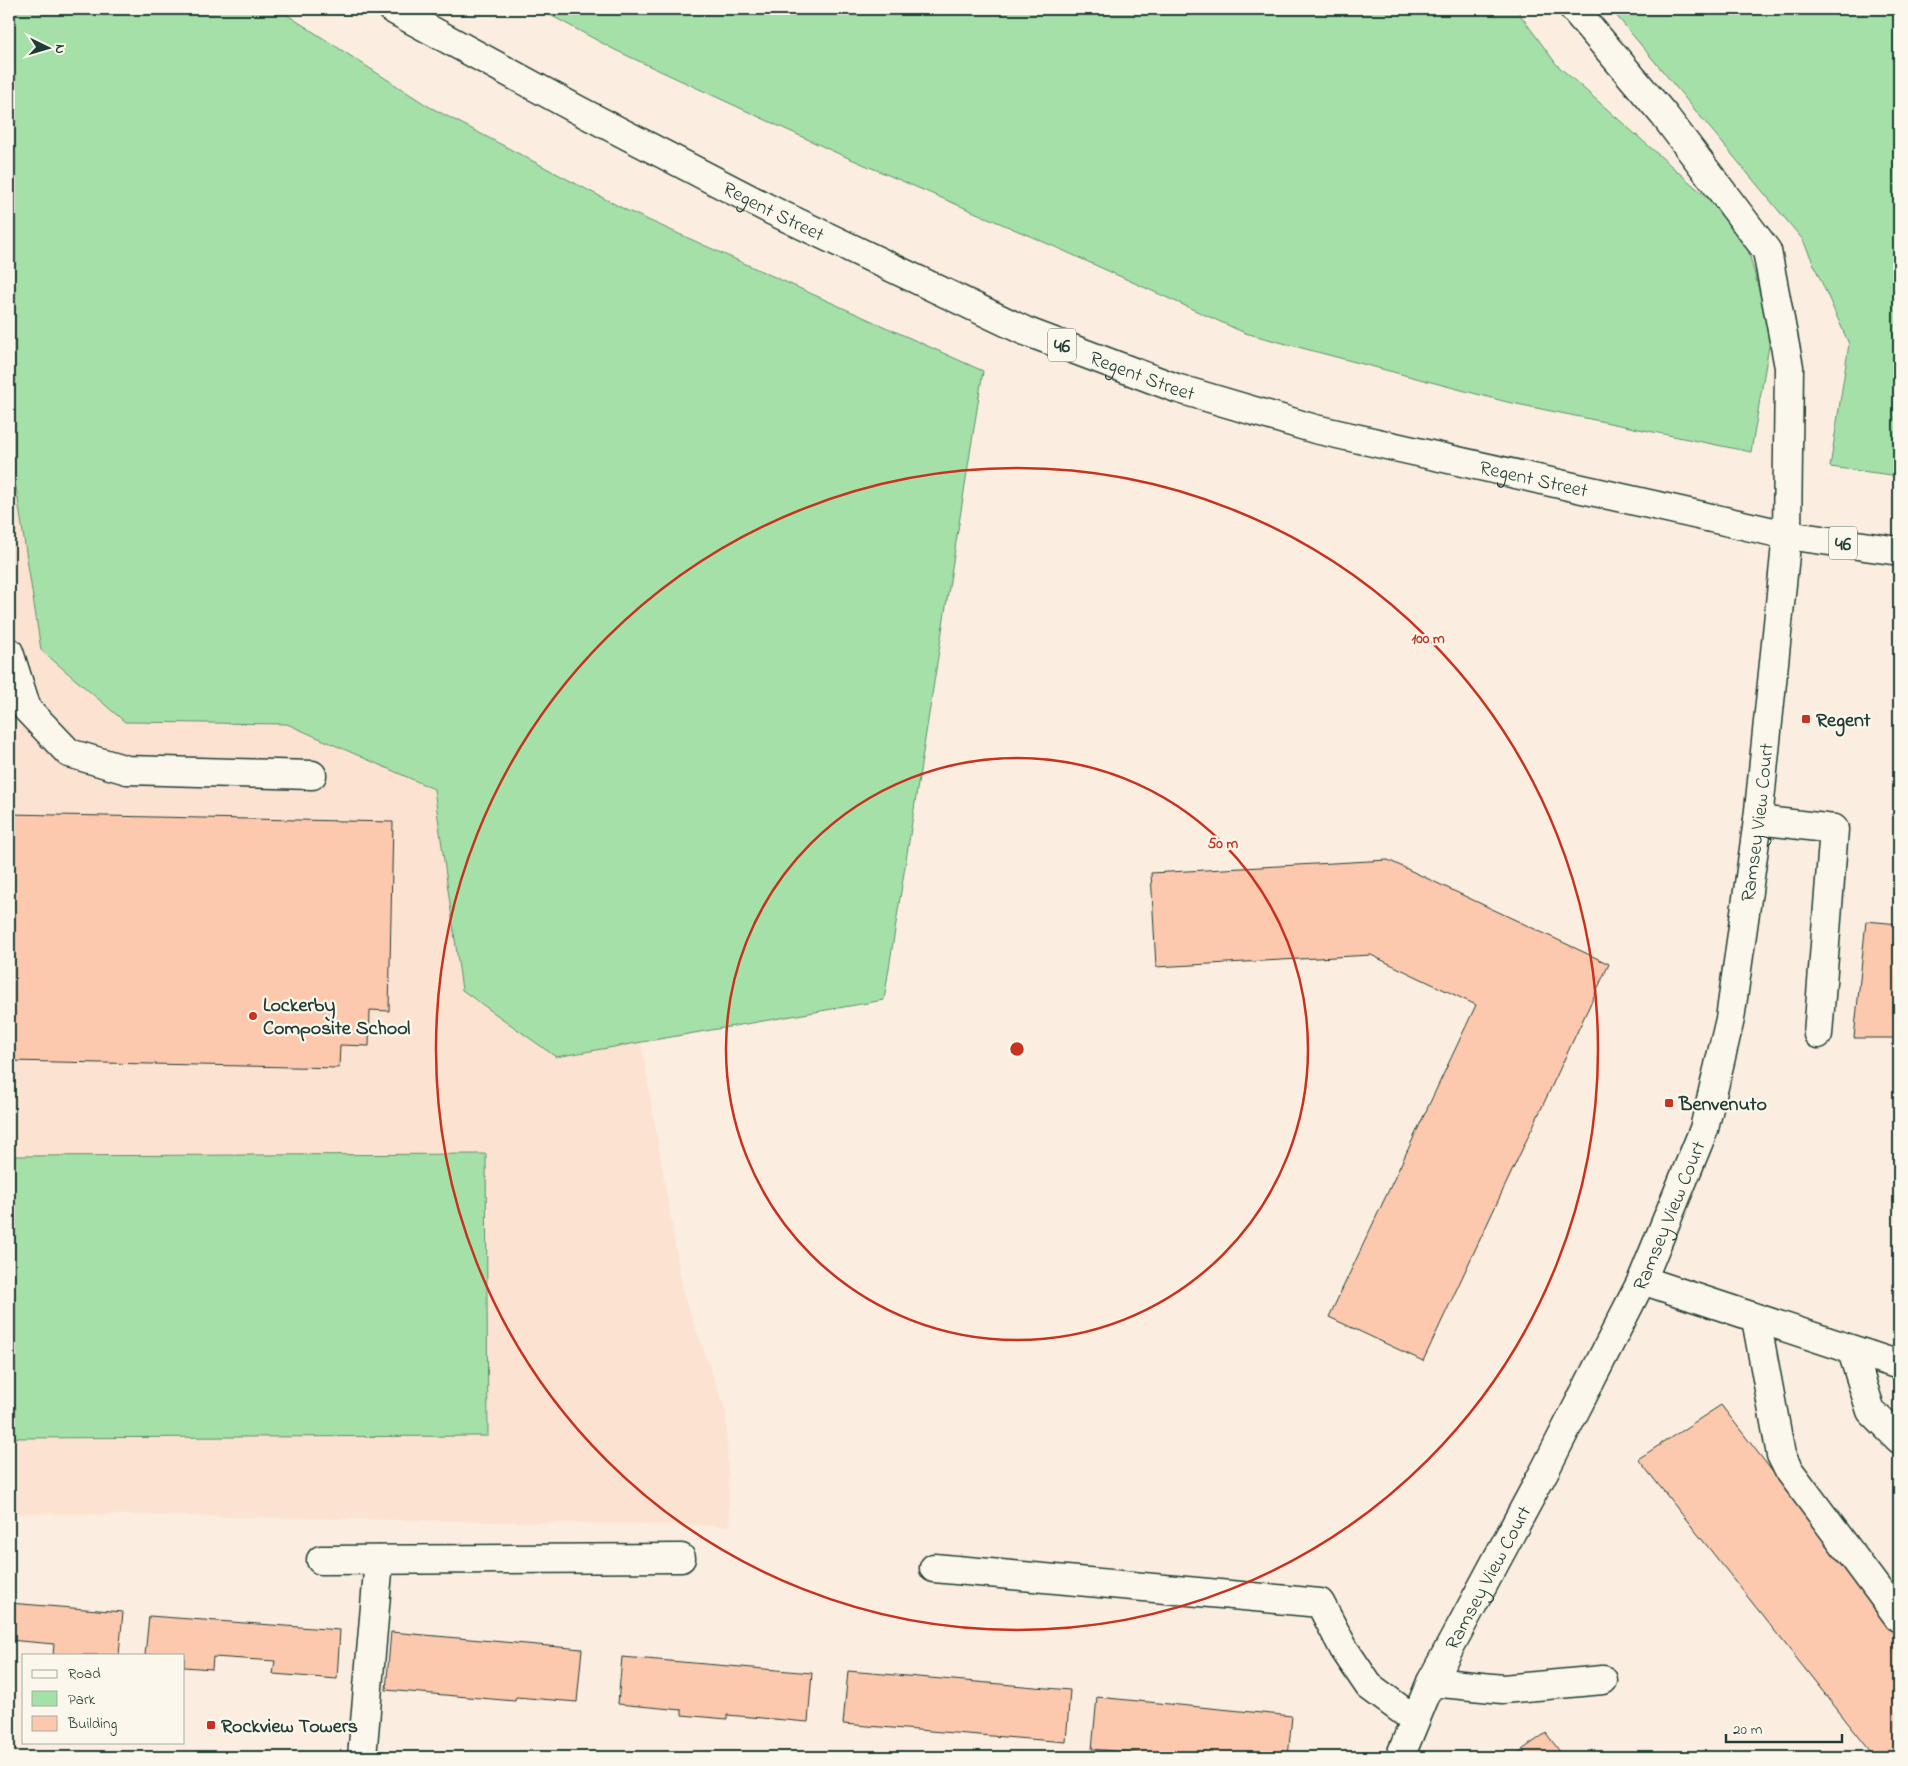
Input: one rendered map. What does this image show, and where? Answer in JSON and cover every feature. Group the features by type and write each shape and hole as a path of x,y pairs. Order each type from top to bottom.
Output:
{"main road":[{"name":"Regent Street","path":"392,9 578,110 773,212 1043,338 1176,388 1315,429 1787,534 1899,551"},
{"name":"Ramsey View Court","path":"1400,1757 1431,1682 1546,1468 1642,1280 1704,1129 1730,1019 1758,820 1787,534 1789,367 1767,251 1664,115 1574,9"},
{"path":"9,652 26,709 69,753 127,770 312,776"},
{"path":"1758,820 1834,829 1818,1034"},
{"path":"1642,1280 1899,1365"},
{"path":"1756,1319 1781,1455 1788,1469 1899,1618"},
{"path":"1852,1351 1871,1411 1899,1438"},
{"path":"321,1560 681,1558"},
{"path":"362,1757 379,1560"},
{"path":"934,1568 1320,1603 1344,1649 1370,1686 1415,1720"},
{"path":"1431,1682 1503,1689 1603,1680"}],"shaded area":[{"name":"Lockerby Composite School","path":"9,483 16,487 125,722 287,724 434,789 462,990 556,1057 641,1041 684,1296 726,1411 730,1526 9,1513"}],"green space":[{"path":"9,9 278,9 428,106 626,210 983,371 884,1000 556,1057 462,990 434,789 287,724 125,722 41,650 16,487 9,483"},
{"path":"539,9 1516,9 1557,65 1711,201 1746,242 1771,334 1751,452 1507,402 1245,333 1053,246 837,153 615,50"},
{"path":"1611,9 1899,9 1899,476 1830,467 1849,344 1803,240"},
{"path":"486,1154 488,1436 9,1438 9,1156"}],"building":[{"path":"9,814 393,822 389,1011 370,1010 369,1046 340,1045 339,1068 9,1061"},
{"path":"1388,860 1609,964 1423,1361 1329,1317 1476,1005 1371,955 1156,967 1151,873"},
{"path":"1866,921 1899,924 1899,1038 1854,1038"},
{"path":"1721,1405 1899,1635 1899,1757 1875,1757 1638,1459"},
{"path":"9,1603 123,1612 119,1654 53,1654 54,1644 9,1640"},
{"path":"149,1616 340,1630 337,1679 273,1674 275,1661 213,1657 212,1669 185,1667 185,1654 145,1654"},
{"path":"391,1632 582,1649 577,1702 516,1697 515,1701 386,1690"},
{"path":"622,1657 812,1673 808,1722 727,1715 727,1719 682,1715 682,1710 618,1704"},
{"path":"848,1671 1070,1690 1066,1742 843,1724"},
{"path":"1097,1697 1292,1716 1288,1757 1156,1757 1156,1755 1092,1749"},
{"path":"1546,1733 1564,1757 1512,1757"}],"place":[{"name":"Regent","path":"1806,719"},
{"name":"Lockerby Composite School","path":"253,1016"},
{"name":"Benvenuto","path":"1669,1103"},
{"name":"Rockview Towers","path":"211,1725"}]}
